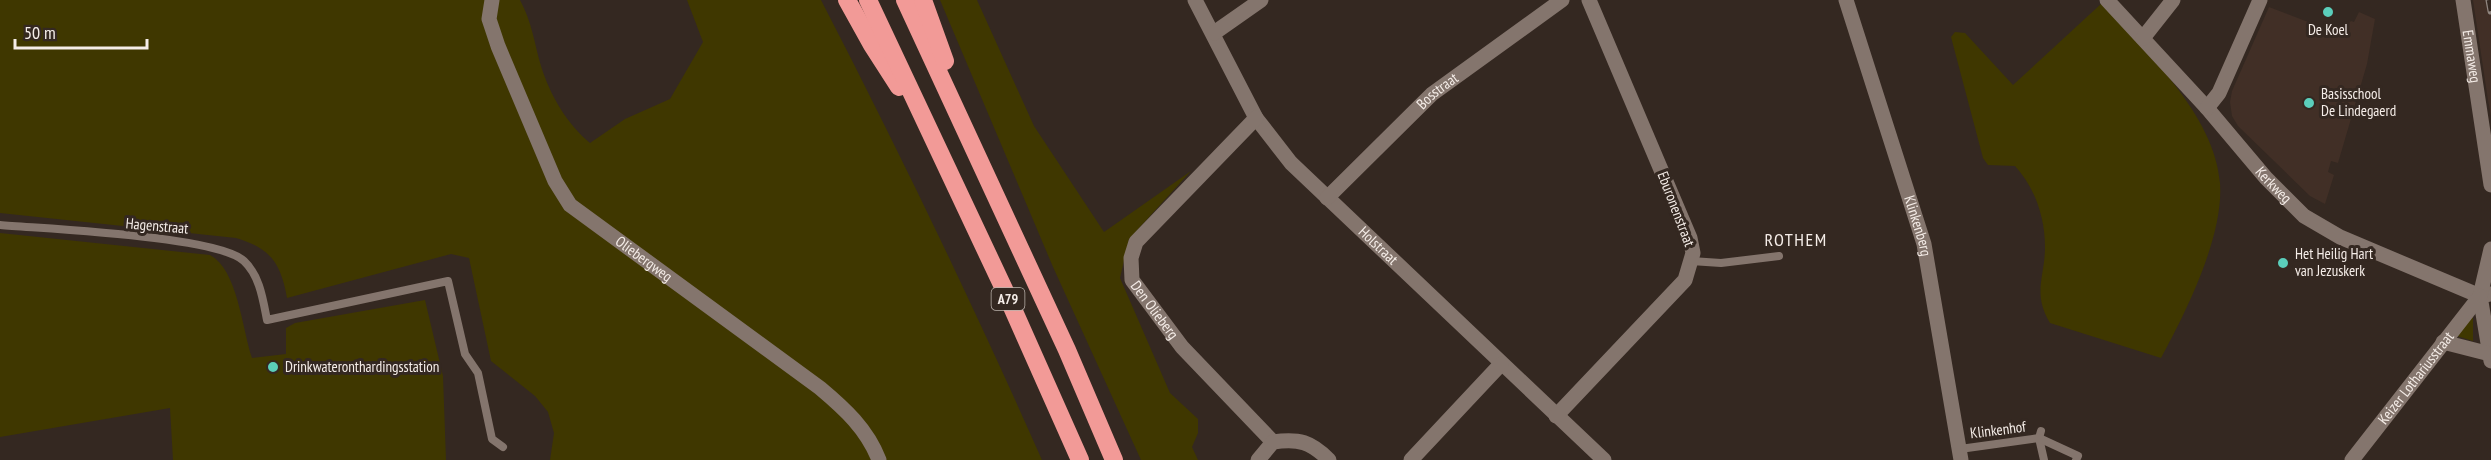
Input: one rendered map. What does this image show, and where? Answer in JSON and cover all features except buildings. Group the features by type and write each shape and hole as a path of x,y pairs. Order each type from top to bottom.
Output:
{"highway":[{"name":"A79","path":"847,0 872,45 934,139"},
{"name":"A79","path":"868,0 1080,460"},
{"name":"A79","path":"905,0 1067,350 1114,460"},
{"name":"A79","path":"923,0 973,146"}],"street":[{"name":"Oliebergweg","path":"492,0 489,19 493,34 565,199 577,211 657,267 837,402 864,431 879,460"},
{"name":"Holstraat","path":"1195,0 1256,118 1291,163 1500,364 1604,460"},
{"path":"1214,33 1261,0"},
{"name":"Bosstraat","path":"1327,198 1432,94 1562,0"},
{"name":"Eburonenstraat","path":"1556,416 1684,280 1693,253 1690,238 1589,0"},
{"name":"Klinkenberg","path":"1846,0 1924,244 1961,454"},
{"name":"Kerkweg","path":"2107,0 2207,108 2266,178 2304,216 2340,237 2486,295"},
{"path":"2143,38 2173,0"},
{"path":"2207,108 2219,93 2260,0"},
{"name":"Emmaweg","path":"2463,0 2491,185"},
{"name":"Den Olieberg","path":"1256,118 1136,242 1131,258 1132,280 1182,346 1273,442"},
{"path":"2442,342 2490,358 2486,295 2491,249"},
{"name":"Keizer Lothariusstraat","path":"2352,460 2442,342 2486,295"},
{"path":"1411,460 1500,364"},
{"path":"1258,460 1273,442 1294,439 1308,442 1329,460"}],"lane":[{"name":"Hagenstraat","path":"0,225 195,243 231,253 244,261 253,273 261,289 267,320 448,281 465,354 478,373 492,438 503,447"},
{"path":"1691,261 1722,263 1779,256"},
{"name":"Klinkenhof","path":"1961,454 2040,435 2078,456 2076,460"},
{"name":"Klinkenhof","path":"2040,435 2044,460"}],"shaded area":[{"path":"0,0 520,0 530,24 549,88 567,118 590,143 625,119 670,99 703,42 687,0 821,0 935,228 1042,460 550,460 554,433 548,412 535,396 491,361 469,258 451,254 287,298 281,275 272,259 257,247 236,238 0,213"},
{"path":"940,0 977,0 1034,126 1104,232 1191,171 1129,239 1120,278 1170,393 1198,419 1198,433 1192,447 1198,460 1141,460 1053,267"},
{"path":"2473,0 2491,0 2491,116 2488,100"},
{"path":"2102,3 2157,63 2192,109 2206,133 2215,158 2220,183 2220,204 2210,250 2192,296 2161,358 2050,323 2041,294 2045,236 2038,204 2028,184 2015,166 1988,165 1983,158 1951,37 1955,32 1965,33 2013,85"},
{"path":"2269,7 2342,35 2346,26 2351,21 2354,22 2359,12 2375,19 2367,64 2338,163 2331,161 2328,172 2334,175 2325,204 2310,196 2238,126 2232,116 2230,102 2232,91"},
{"path":"0,233 210,255 227,273 233,287 252,358 286,354 286,328 295,323 425,300 443,376 446,460 173,460 170,408 0,437"},
{"path":"2473,316 2473,341 2457,336"}],"railway":[{"path":"2489,0 2491,11"}],"place":[{"name":"De Koel","path":"2328,12"},
{"name":"Basisschool De Lindegaerd","path":"2309,103"},
{"name":"Het Heilig Hart van Jezuskerk","path":"2283,263"},
{"name":"Drinkwateronthardingsstation","path":"273,367"}],"district":[{"name":"ROTHEM","path":"1796,240"}]}
